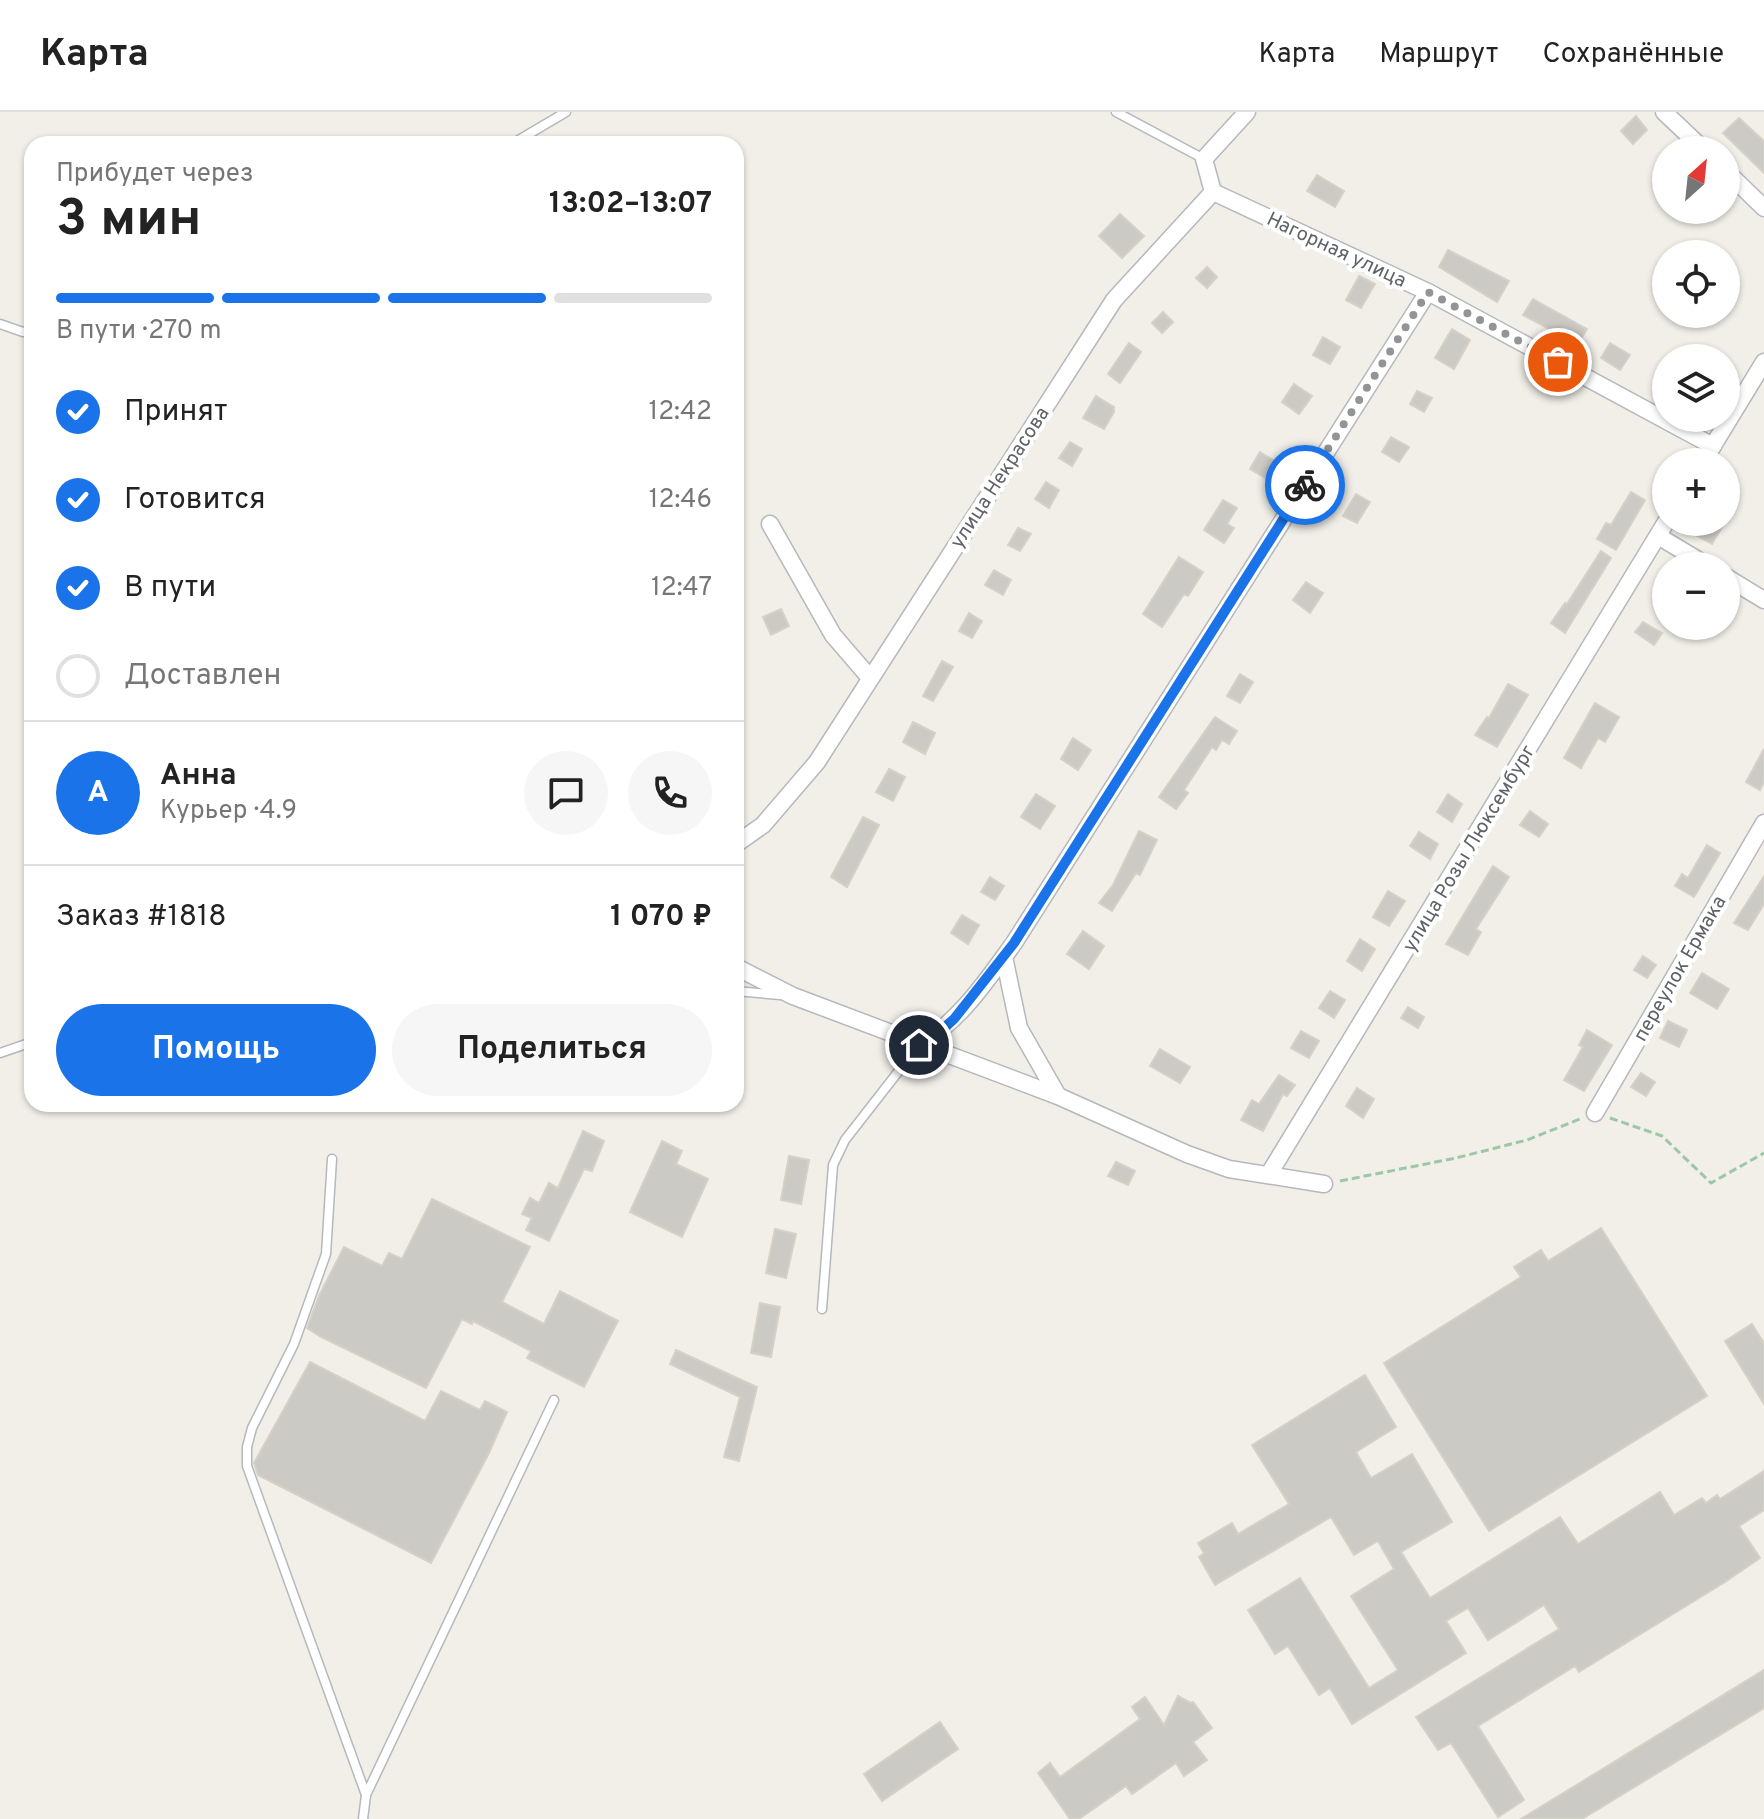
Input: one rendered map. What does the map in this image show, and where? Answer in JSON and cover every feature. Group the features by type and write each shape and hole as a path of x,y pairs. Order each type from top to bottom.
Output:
{"street":[{"path":"1213,192 1204,159 1247,112"},
{"path":"1664,112 1689,136"},
{"path":"1740,185 1764,208"},
{"name":"Нагорная улица","path":"1213,192 1428,292 1713,446"},
{"name":"улица Некрасова","path":"744,838 763,825 817,762 1114,300 1213,192"},
{"path":"919,1045 954,1019 1004,957 1428,292"},
{"path":"1713,446 1764,362"},
{"path":"770,524 833,635 870,678"},
{"name":"улица Розы Люксембург","path":"1269,1174 1658,536"},
{"path":"1671,536 1691,552"},
{"path":"1740,585 1764,600"},
{"name":"переулок Ермака","path":"1595,1113 1764,823"},
{"path":"1004,957 1019,1028 1058,1096"},
{"path":"744,971 793,996 1058,1096 1187,1154 1229,1169 1324,1184"}],"lane":[{"path":"526,136 566,112"},
{"path":"1116,112 1204,159"},
{"path":"0,324 24,332"},
{"path":"744,992 793,996"},
{"path":"0,1053 24,1045"},
{"path":"822,1309 833,1165 845,1140 919,1045"},
{"path":"332,1159 326,1254 294,1344 252,1428 247,1447 247,1466 366,1795"},
{"path":"363,1819 366,1795 554,1400"}],"path":[{"path":"1324,1184 1456,1158 1527,1140 1595,1113 1662,1136 1711,1183 1764,1153"}],"building":[{"path":"1636,116 1647,130 1633,144 1621,131"},
{"path":"1739,118 1764,141 1764,173 1740,150 1740,136 1726,136 1723,133"},
{"path":"1317,175 1344,191 1335,207 1307,191"},
{"path":"1120,214 1144,236 1122,258 1099,236"},
{"path":"1448,250 1509,281 1497,302 1439,267"},
{"path":"1207,267 1217,277 1207,288 1196,278"},
{"path":"1359,276 1375,284 1361,308 1346,300"},
{"path":"1533,299 1587,329 1578,344 1523,315"},
{"path":"1163,312 1173,322 1162,333 1152,323"},
{"path":"1452,329 1470,340 1454,369 1435,358"},
{"path":"1323,337 1340,347 1330,364 1313,355"},
{"path":"1129,343 1141,352 1120,383 1108,374"},
{"path":"1610,343 1630,355 1620,370 1601,358"},
{"path":"1294,384 1312,396 1299,414 1282,402"},
{"path":"1417,391 1432,398 1424,412 1410,404"},
{"path":"1096,396 1114,407 1104,429 1083,418"},
{"path":"1391,437 1409,447 1399,462 1382,452"},
{"path":"1070,442 1082,449 1072,466 1059,458"},
{"path":"1260,452 1273,460 1264,477 1250,469"},
{"path":"1046,482 1059,490 1049,508 1035,499"},
{"path":"1631,492 1645,500 1616,550 1597,539 1606,523 1611,525"},
{"path":"1356,494 1370,502 1357,523 1343,516"},
{"path":"1223,500 1237,508 1227,524 1234,528 1224,543 1204,530"},
{"path":"1018,528 1031,534 1020,551 1008,545"},
{"path":"1698,536 1717,536 1712,544"},
{"path":"1601,551 1611,558 1565,633 1551,623"},
{"path":"1179,557 1203,572 1162,627 1143,614"},
{"path":"994,570 1011,580 1003,595 985,585"},
{"path":"1306,582 1323,593 1310,613 1293,600"},
{"path":"781,609 789,626 771,635 763,617"},
{"path":"969,613 982,621 972,638 959,631"},
{"path":"1643,622 1652,627 1652,640 1657,640 1654,645 1635,632"},
{"path":"942,661 953,667 933,701 923,696"},
{"path":"1240,674 1253,682 1240,703 1227,696"},
{"path":"1508,684 1528,695 1497,747 1475,735 1489,718"},
{"path":"1595,703 1619,717 1605,742 1598,738 1581,768 1564,758"},
{"path":"1215,717 1237,731 1229,744 1222,740 1216,750 1212,747 1184,790 1188,793 1176,809 1159,797"},
{"path":"913,722 935,733 925,754 903,742"},
{"path":"1073,738 1091,750 1078,770 1061,759"},
{"path":"1764,749 1764,782 1760,790 1746,782"},
{"path":"889,769 905,777 893,801 876,792"},
{"path":"1036,794 1055,806 1040,829 1021,817"},
{"path":"1448,794 1462,804 1452,822 1437,812"},
{"path":"1530,811 1548,824 1539,837 1520,825"},
{"path":"863,817 879,825 847,887 831,877"},
{"path":"1139,831 1157,840 1140,875 1136,873 1112,911 1099,903 1113,885"},
{"path":"1419,832 1438,844 1430,859 1410,846"},
{"path":"1707,845 1720,853 1694,897 1675,886 1682,874 1688,878"},
{"path":"1493,866 1509,877 1476,929 1481,932 1468,955 1446,944"},
{"path":"1764,876 1764,904 1748,930 1734,923"},
{"path":"990,877 1004,886 995,900 981,892"},
{"path":"1388,891 1405,901 1389,926 1373,917"},
{"path":"962,915 979,925 968,944 951,933"},
{"path":"1083,931 1104,946 1089,969 1067,954"},
{"path":"1360,939 1375,949 1362,971 1347,961"},
{"path":"1643,956 1656,965 1647,978 1634,970"},
{"path":"1702,973 1729,989 1717,1009 1690,993"},
{"path":"1330,991 1345,1000 1334,1018 1319,1008"},
{"path":"1408,1007 1424,1017 1418,1028 1401,1018"},
{"path":"1668,1021 1687,1030 1679,1047 1660,1038"},
{"path":"1587,1030 1612,1045 1584,1091 1564,1080 1583,1047 1579,1045"},
{"path":"1301,1031 1319,1041 1309,1058 1291,1048"},
{"path":"1160,1049 1190,1067 1180,1083 1150,1066"},
{"path":"1641,1073 1655,1082 1646,1096 1631,1087"},
{"path":"1279,1075 1295,1085 1287,1096 1283,1094 1263,1131 1241,1120 1252,1100 1259,1104"},
{"path":"1357,1088 1374,1099 1363,1118 1346,1106"},
{"path":"583,1131 604,1141 592,1171 584,1169 549,1241 526,1230 532,1218 522,1214 530,1198 539,1203 549,1183 558,1188"},
{"path":"662,1141 682,1151 676,1164 708,1179 682,1237 630,1212"},
{"path":"789,1156 809,1160 801,1204 781,1200"},
{"path":"1116,1162 1135,1171 1128,1185 1108,1176"},
{"path":"432,1199 530,1247 502,1302 544,1324 560,1291 618,1321 584,1387 527,1358 531,1351 473,1321 472,1324 462,1319 426,1388 307,1328 344,1247 382,1266 389,1253 402,1259"},
{"path":"1601,1228 1707,1396 1489,1531 1384,1363 1521,1277 1514,1267 1541,1250 1548,1261"},
{"path":"775,1229 796,1234 786,1278 766,1273"},
{"path":"760,1303 780,1307 771,1357 751,1353"},
{"path":"1752,1324 1764,1343 1764,1404 1725,1341"},
{"path":"676,1350 757,1387 739,1461 724,1457 740,1397 670,1364"},
{"path":"310,1362 425,1421 441,1391 480,1410 485,1401 507,1412 431,1563 258,1475 254,1463"},
{"path":"1365,1375 1396,1427 1356,1452 1371,1478 1412,1454 1452,1522 1401,1552 1430,1598 1560,1517 1578,1544 1660,1492 1674,1515 1702,1498 1706,1503 1717,1495 1720,1499 1764,1471 1764,1510 1739,1526 1760,1558 1579,1672 1575,1666 1478,1726 1524,1800 1498,1817 1451,1743 1438,1750 1416,1717 1559,1629 1544,1605 1488,1640 1468,1608 1446,1621 1466,1653 1352,1724 1330,1688 1319,1695 1288,1646 1275,1654 1248,1610 1300,1578 1369,1688 1398,1670 1351,1596 1394,1569 1378,1541 1354,1555 1331,1517 1215,1585 1199,1557 1204,1553 1198,1543 1232,1523 1238,1534 1289,1504 1252,1445"},
{"path":"1764,1670 1764,1708 1582,1819 1521,1819"},
{"path":"1178,1696 1193,1702 1212,1728 1193,1742 1207,1760 1184,1776 1176,1763 1132,1794 1126,1786 1079,1819 1070,1819 1038,1773 1050,1763 1060,1777 1140,1719 1132,1707 1145,1697 1164,1725"},
{"path":"940,1722 958,1749 882,1801 864,1774"}],"way so far":[{"path":"1305,485 1428,292 1558,362"}],"route":[{"path":"919,1045 954,1019 1014,943 1305,485"}]}
